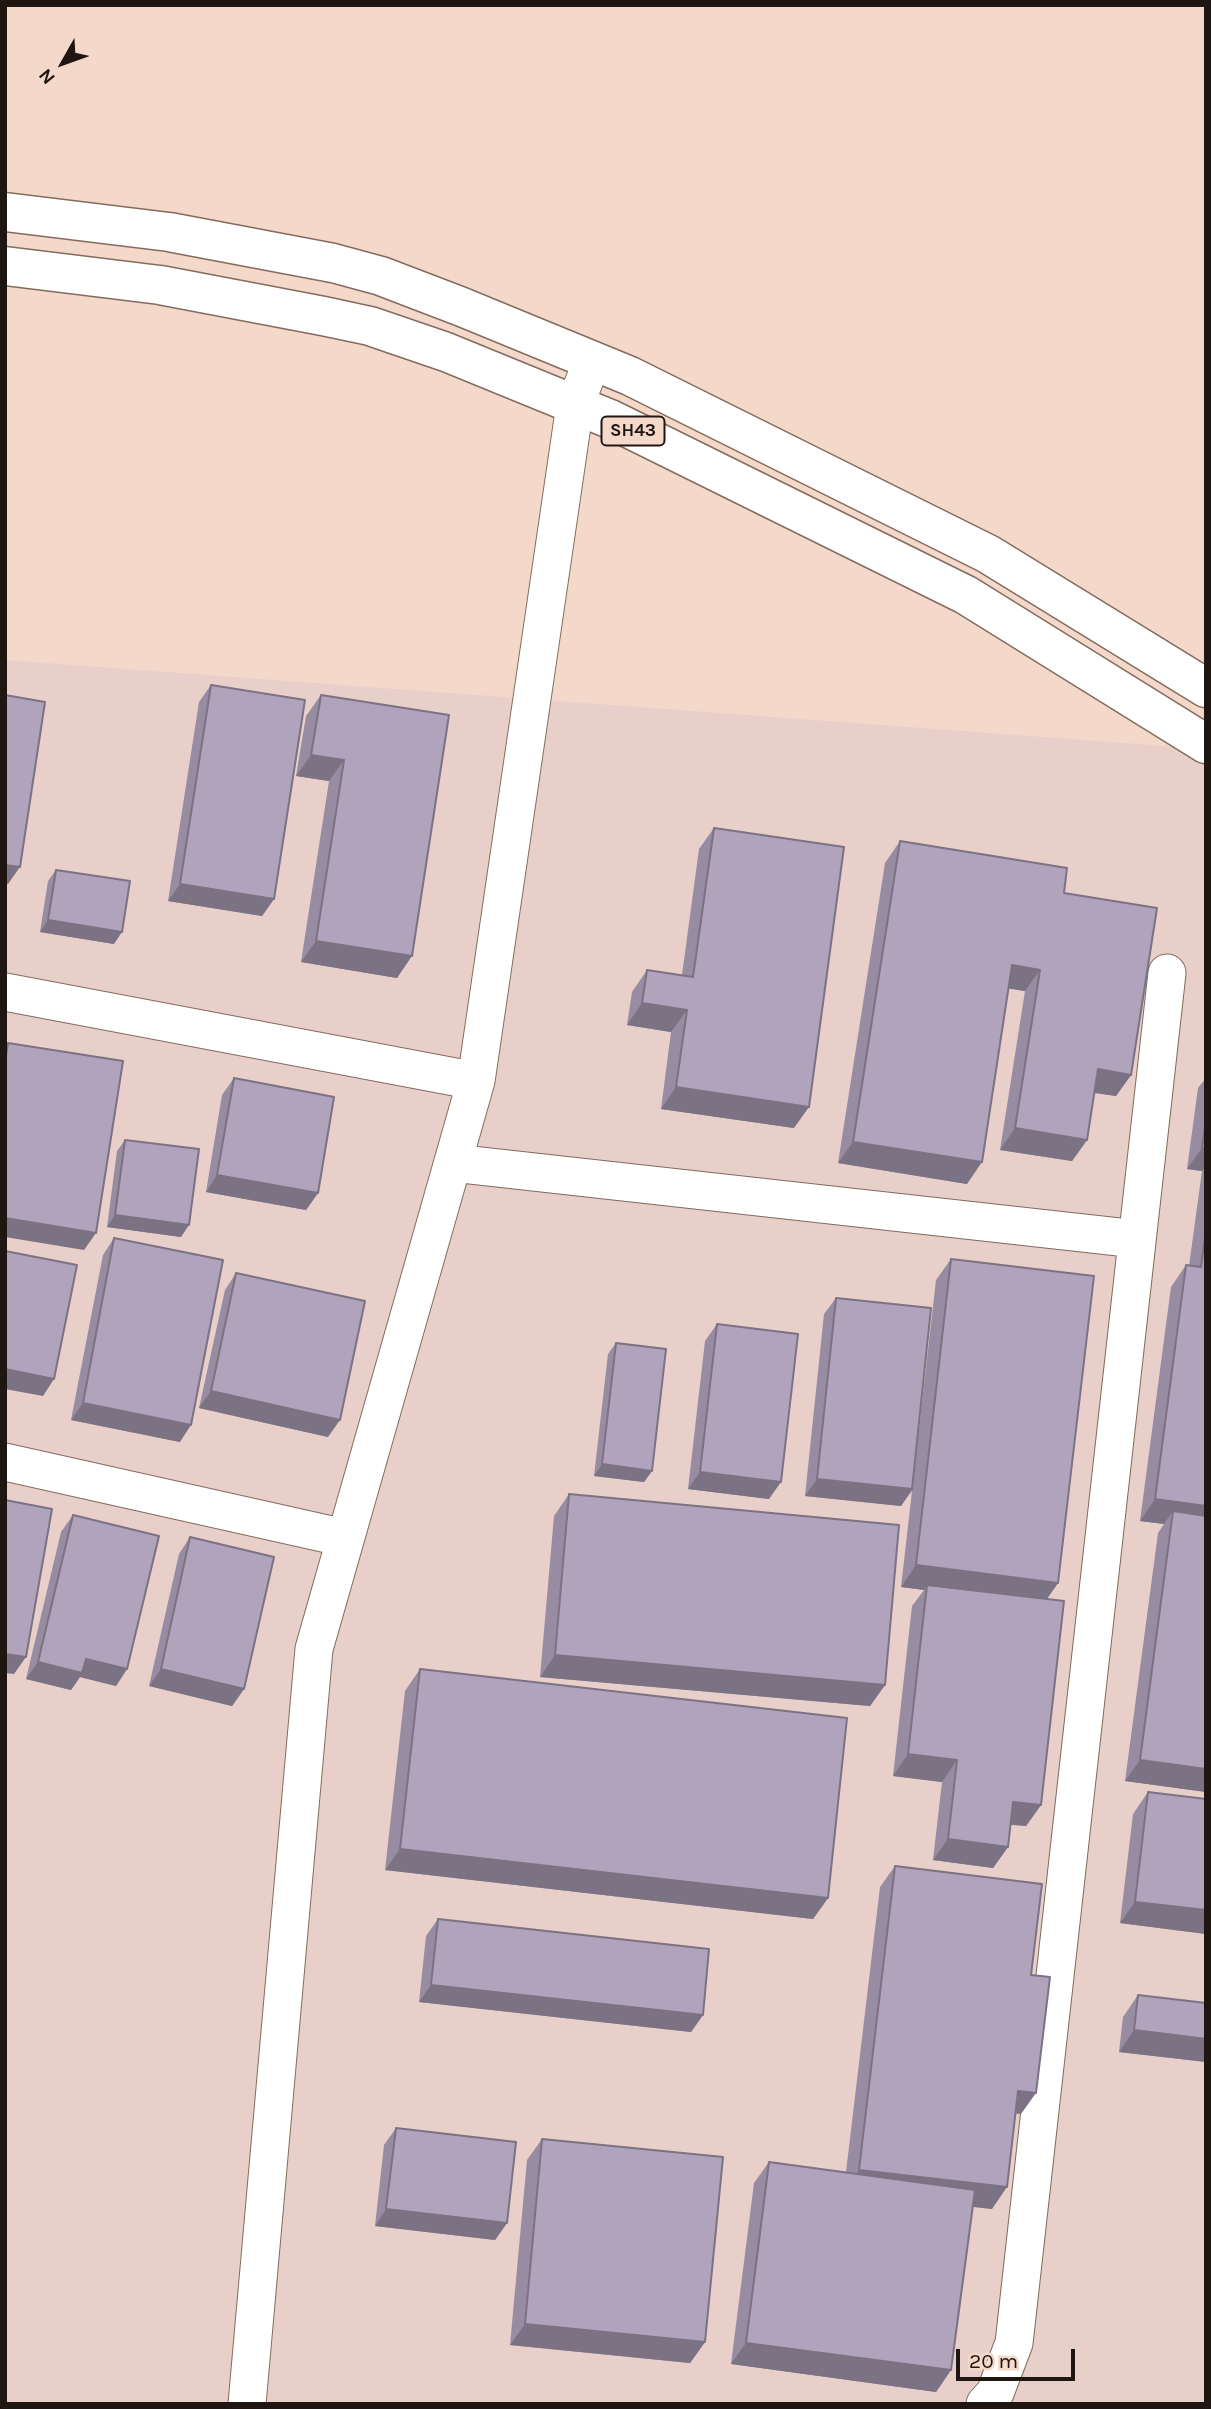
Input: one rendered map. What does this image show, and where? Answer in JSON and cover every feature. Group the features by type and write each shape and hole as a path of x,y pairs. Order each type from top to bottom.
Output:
{"main road":[{"name":"SH43","path":"5,212 169,232 333,263 381,276 629,376 988,554 1206,688"},
{"name":"SH43","path":"5,266 160,285 370,326 446,352 610,419 966,595 1206,744"}],"street":[{"path":"247,2404 314,1648 476,1081 575,405 592,361"},
{"path":"985,2404 995,2393 1014,2343 1167,974"},
{"path":"5,992 476,1081"},
{"path":"453,1163 1137,1239"},
{"path":"5,1462 345,1538"}],"shaded area":[{"path":"5,660 1206,749 1206,2404 5,2404"}],"building":[{"path":"211,685 305,700 274,899 180,884"},
{"path":"5,695 45,702 20,867 5,865"},
{"path":"321,695 449,715 412,956 316,941 344,760 311,755"},
{"path":"714,828 844,847 809,1107 676,1087 687,1010 642,1003 647,970 693,977"},
{"path":"900,841 1067,868 1064,893 1157,908 1131,1075 1098,1069 1087,1140 1015,1128 1040,970 1012,965 982,1162 853,1142"},
{"path":"56,870 130,881 122,932 48,920"},
{"path":"8,1043 123,1061 96,1233 5,1218 5,1061"},
{"path":"234,1078 334,1097 318,1193 217,1175"},
{"path":"1206,1121 1206,1148 1202,1148"},
{"path":"125,1140 199,1149 189,1225 115,1215"},
{"path":"1206,1231 1206,1506 1155,1499 1186,1265 1201,1267"},
{"path":"114,1238 223,1260 191,1425 83,1403"},
{"path":"5,1251 77,1265 54,1379 5,1369"},
{"path":"951,1259 1094,1276 1058,1583 916,1565"},
{"path":"236,1273 365,1301 340,1420 211,1391"},
{"path":"836,1298 931,1308 912,1489 817,1479"},
{"path":"717,1324 798,1334 781,1482 700,1472"},
{"path":"616,1343 666,1349 652,1471 602,1464"},
{"path":"569,1494 899,1525 885,1685 555,1655"},
{"path":"5,1500 52,1509 26,1657 5,1654"},
{"path":"1173,1511 1206,1516 1206,1769 1140,1760"},
{"path":"73,1515 159,1536 127,1669 86,1659 82,1673 38,1662"},
{"path":"190,1537 274,1557 244,1689 161,1669"},
{"path":"927,1585 1064,1601 1041,1805 1013,1802 1008,1847 948,1839 957,1760 908,1754"},
{"path":"420,1669 847,1718 828,1898 400,1849"},
{"path":"1148,1792 1206,1799 1206,1910 1135,1902"},
{"path":"895,1866 1042,1884 1031,1975 1050,1977 1036,2093 1018,2091 1007,2187 859,2170"},
{"path":"438,1919 709,1949 703,2015 431,1985"},
{"path":"1138,1995 1206,2003 1206,2039 1134,2030"},
{"path":"396,2128 516,2142 507,2223 386,2209"},
{"path":"542,2139 723,2157 705,2342 525,2324"},
{"path":"769,2162 975,2190 951,2370 746,2343"}]}
